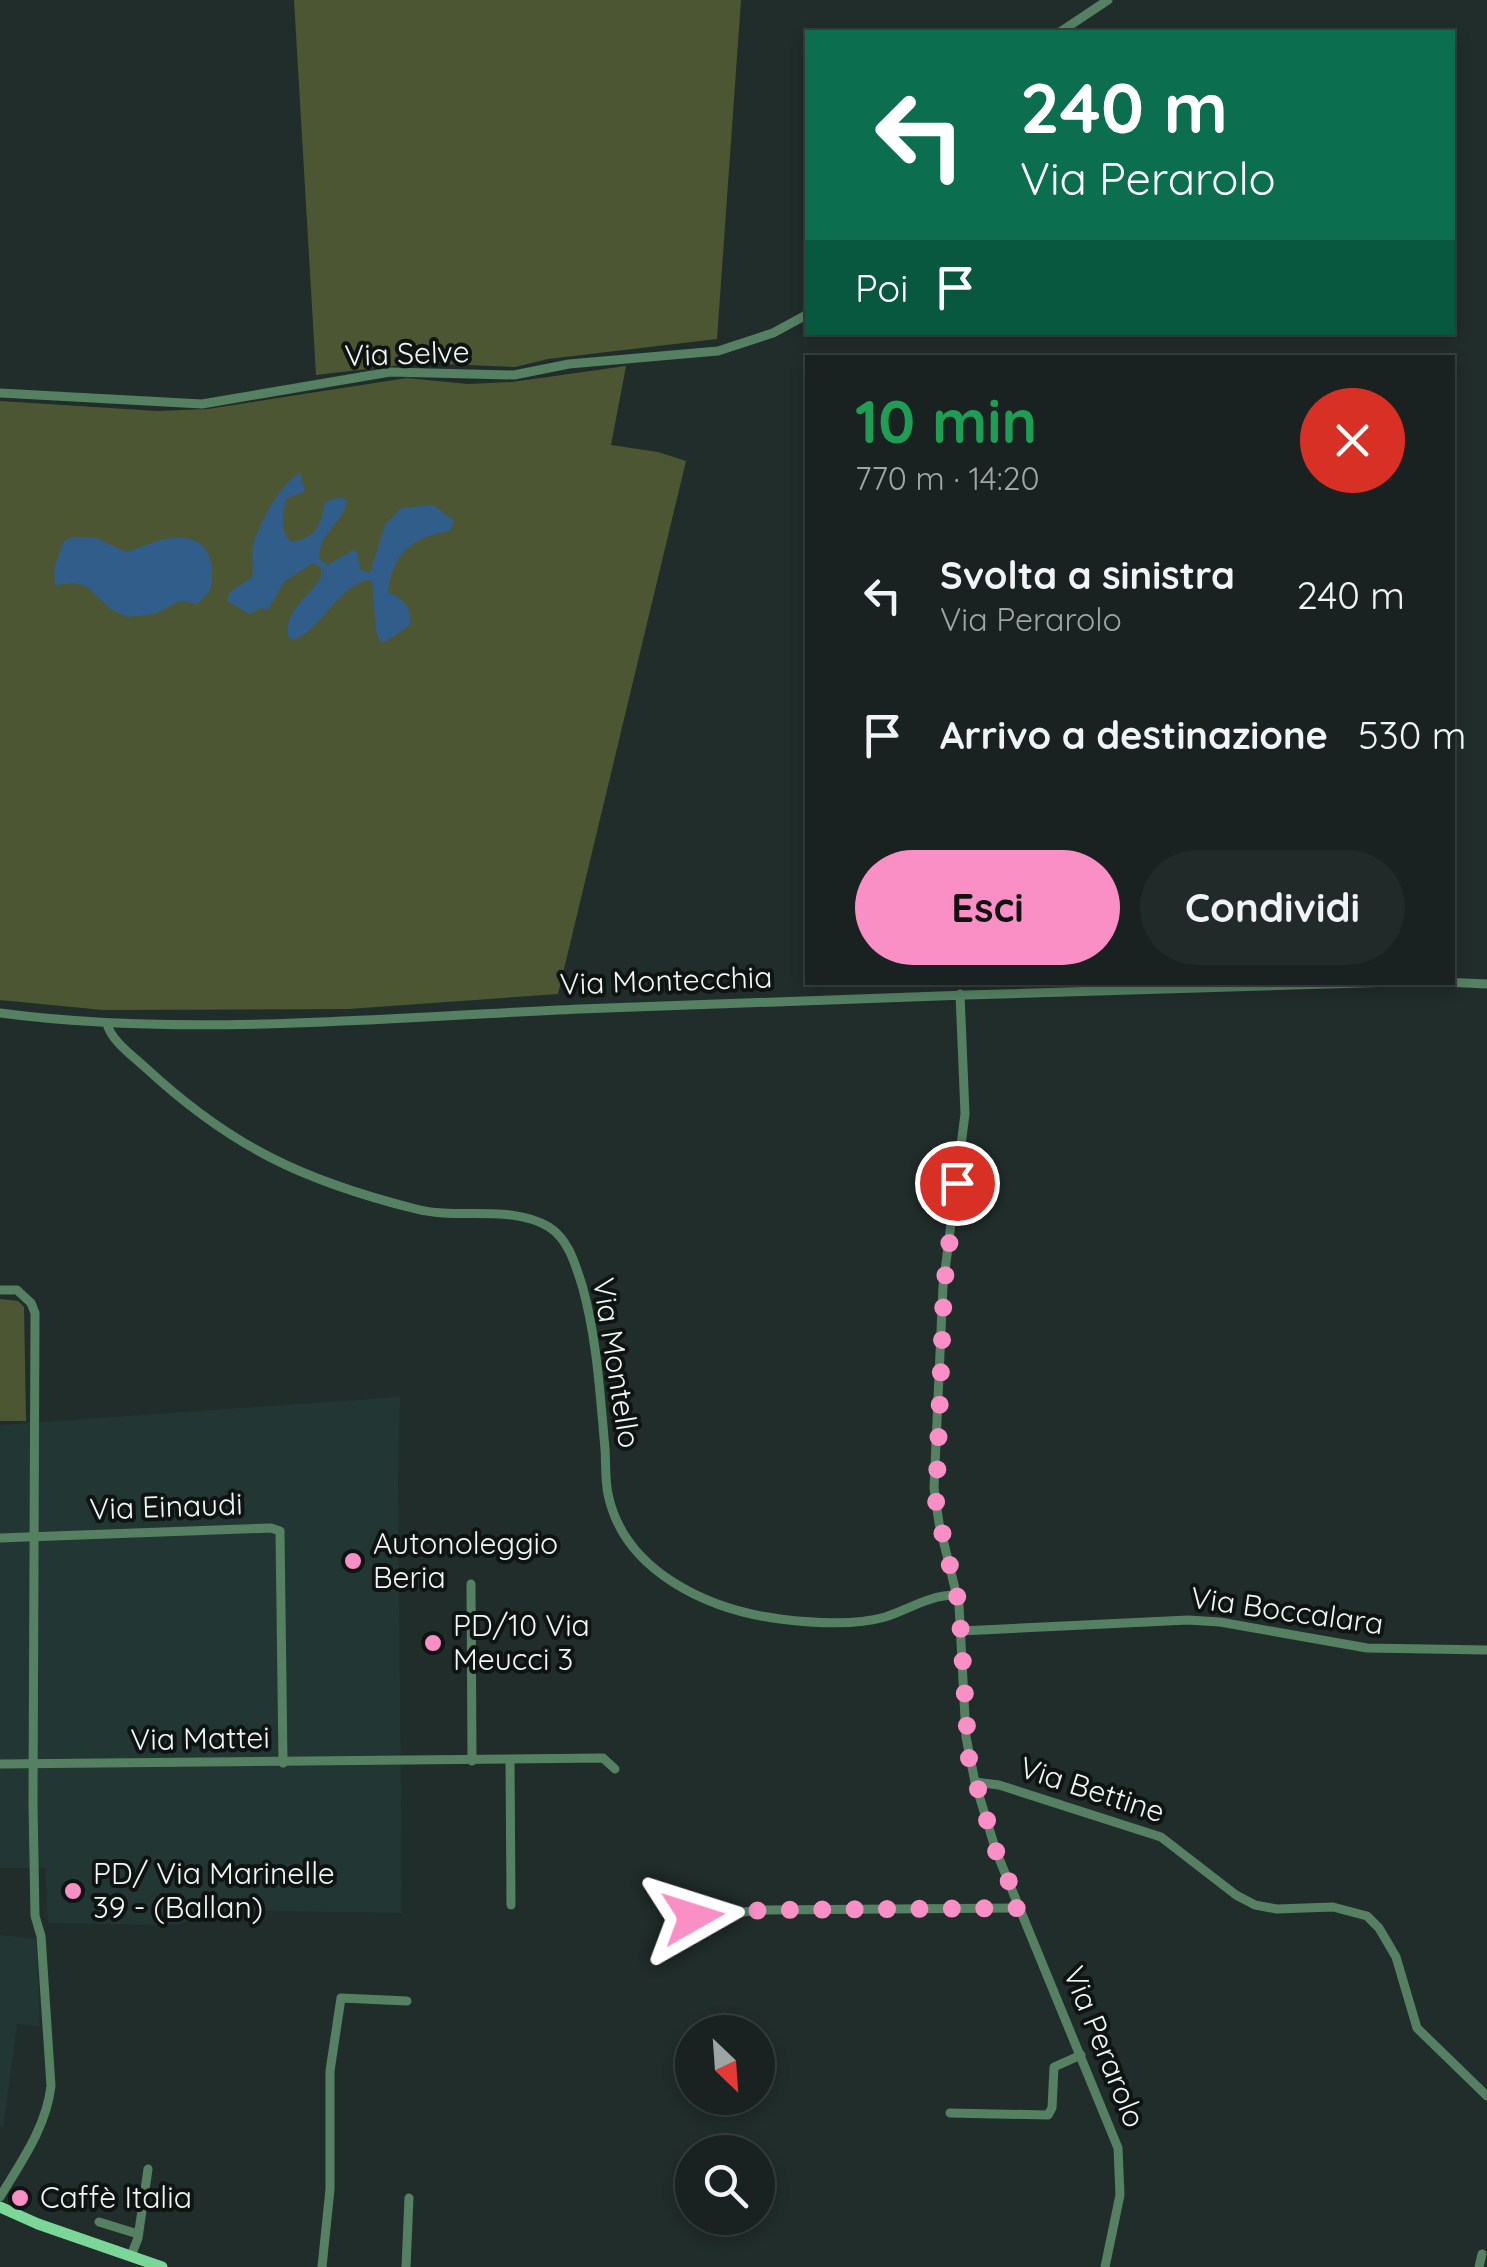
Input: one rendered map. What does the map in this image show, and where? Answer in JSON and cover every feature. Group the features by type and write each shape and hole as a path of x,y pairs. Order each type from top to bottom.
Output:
{"main road":[{"path":"0,2206 162,2267"}],"street":[{"path":"1063,30 1108,0"},
{"name":"Via Selve","path":"0,393 202,404 390,372 514,375 569,364 718,351 773,333 805,316"},
{"path":"1455,983 1487,984"},
{"name":"Via Montecchia","path":"0,1013 106,1023 376,1020 960,994 1286,985"},
{"name":"Via Perarolo","path":"960,994 966,1114 944,1286 934,1488 962,1631 966,1736 975,1782 996,1851 1118,2148 1120,2194 1105,2267"},
{"name":"Via Montello","path":"106,1023 108,1030 134,1056 191,1107 226,1133 299,1174 445,1215 534,1220 560,1236 578,1272 592,1327 608,1494 639,1555 664,1579 758,1616 804,1622 875,1619 938,1595 956,1594"},
{"path":"0,1290 16,1290 31,1303 35,1313 35,1916 41,1936 51,2086 49,2107 38,2134 0,2197"},
{"name":"Via Einaudi","path":"0,1538 280,1531 284,1764"},
{"path":"471,1584 472,1761"},
{"name":"Via Boccalara","path":"962,1631 1188,1620 1367,1648 1487,1650"},
{"name":"Via Mattei","path":"0,1764 603,1758 615,1769"},
{"path":"510,1760 510,1905"},
{"name":"Via Bettine","path":"975,1782 1161,1836 1236,1895 1255,1905 1277,1909 1343,1908 1367,1916 1396,1957 1417,2028 1487,2096"},
{"path":"693,1917 763,1910 1020,1908"},
{"path":"322,2267 330,2188 330,2071 341,1998 408,2002"},
{"path":"950,2113 1048,2116 1054,2067 1081,2055"},
{"path":"131,2256 148,2169"},
{"path":"406,2267 409,2198"},
{"path":"98,2222 138,2234"},
{"path":"1479,2267 1482,2254"}],"shaded area":[{"path":"400,1397 402,1913 231,1910 174,1925 48,1923 45,1868 0,1868 0,1425"},
{"path":"0,1935 36,1939 40,2026 17,2024 3,2128 0,2126"}],"green space":[{"path":"294,0 741,0 717,339 548,359 515,367 418,363 316,375"},
{"path":"626,366 611,445 686,461 558,994 348,1009 103,1010 0,1000 0,401 157,411 208,409 407,378 468,384 512,382"},
{"path":"0,1299 18,1301 24,1307 26,1421 0,1421"}],"water":[{"path":"300,473 305,491 286,499 284,511 283,527 291,542 316,529 325,502 340,497 347,500 322,543 320,560 328,565 353,550 357,552 360,569 370,573 385,525 401,508 433,505 454,521 450,531 425,538 407,549 394,567 388,592 405,604 410,625 385,642 380,641 376,632 372,581 366,580 345,593 304,634 294,640 289,638 292,613 321,578 321,568 313,563 284,582 268,610 261,608 249,614 227,601 230,592 252,577 253,546 260,527 278,495"},
{"path":"94,537 126,552 167,539 195,541 211,560 210,591 197,604 180,601 155,614 127,617 111,609 87,587 75,583 55,585 54,568 64,541"}],"place":[{"name":"Autonoleggio Beria","path":"353,1561"},
{"name":"PD/10 Via Meucci 3","path":"433,1643"},
{"name":"PD/ Via Marinelle 39 - (Ballan)","path":"73,1891"},
{"name":"Caffè Italia","path":"20,2198"}],"route":[{"path":"693,1917 763,1910 1020,1908 996,1851 969,1758 959,1604 934,1488 944,1286 957,1183"}]}
